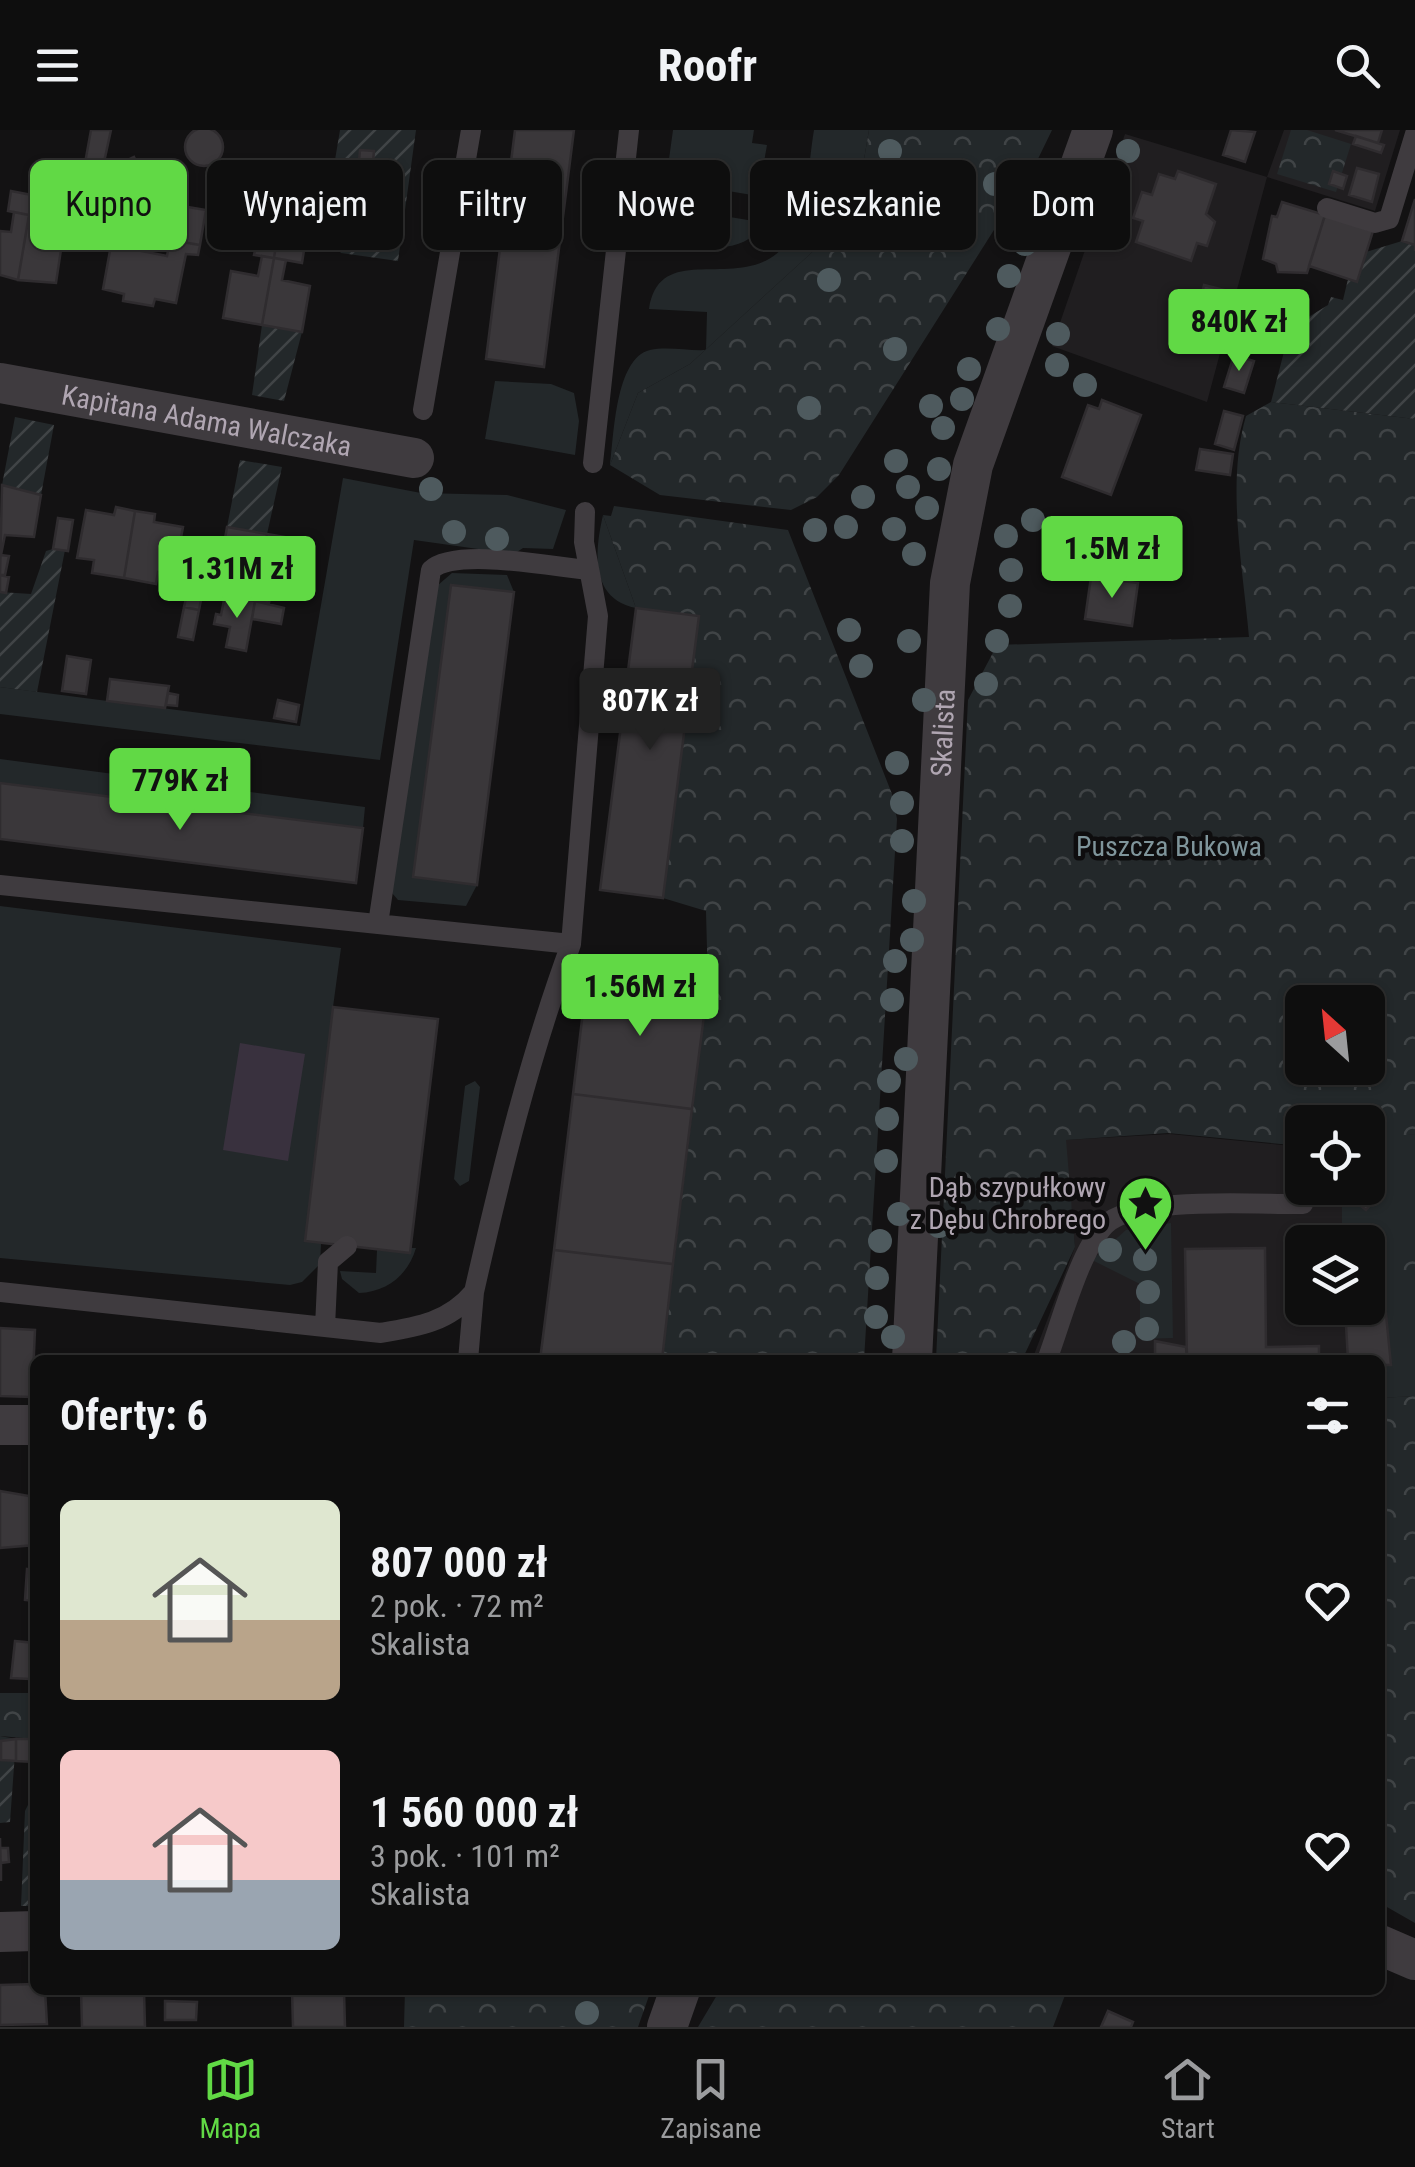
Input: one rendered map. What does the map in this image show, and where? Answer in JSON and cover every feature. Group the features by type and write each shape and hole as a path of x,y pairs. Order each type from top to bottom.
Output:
{"street":[{"name":"Skalista","path":"912,1355 950,583 973,465 1093,130"},
{"name":"Kapitana Adama Walczaka","path":"0,383 414,458"},
{"path":"0,1424 30,1425"},
{"path":"0,1932 30,1931"},
{"path":"1385,1947 1415,1960"},
{"path":"667,2027 678,1995"}],"lane":[{"path":"422,410 471,130"},
{"path":"592,463 629,130"},
{"path":"1327,208 1374,223 1388,219 1415,134"},
{"path":"468,1355 474,1292 512,1124 571,944 598,616 589,570 585,512"},
{"path":"378,924 431,570 446,561 470,559 589,570"},
{"path":"0,885 571,944"},
{"path":"1049,1355 1098,1233 1117,1214 1146,1208 1285,1204"},
{"path":"326,1327 328,1262 347,1246"},
{"path":"0,1292 381,1332 414,1328 460,1309 474,1292"}],"shaded area":[{"path":"1284,130 1400,130 1375,211 1267,177"},
{"path":"1125,134 1267,177 1207,402 1052,346 1085,250 1130,250 1130,160 1116,160"},
{"path":"240,1043 305,1054 288,1161 223,1150"},
{"path":"1170,1134 1285,1145 1285,1205 1385,1205 1385,1168 1415,1134 1415,1396 1385,1398 1385,1355 1034,1355 1075,1247 1065,1140"}],"green space":[{"path":"340,130 416,130 403,225 403,160 335,160"},
{"path":"673,130 754,130 752,143 767,145 764,160 750,160 750,195 730,191 730,160 669,160"},
{"path":"814,130 869,130 864,160 810,160"},
{"path":"869,130 1052,130 1037,160 996,160 996,227 839,475 817,497 791,510 660,495 610,465 638,393 690,364 815,250 976,250 976,160 864,160"},
{"path":"1291,130 1307,130 1351,144 1336,192 1277,174"},
{"path":"730,217 750,220 750,237 730,245"},
{"path":"1402,241 1415,245 1415,419 1271,402 1285,348 1299,338 1302,321 1328,305 1331,297 1343,300 1348,279 1357,281 1366,252"},
{"path":"338,250 400,250 398,261"},
{"path":"779,250 814,250 706,349 707,312 649,309 656,287 669,276 749,266 769,259"},
{"path":"262,325 302,332 284,401 252,395"},
{"path":"657,349 705,350 690,364 638,393 610,465 618,400 638,356"},
{"path":"495,381 551,384 574,393 579,421 575,455 485,439"},
{"name":"Puszcza Bukowa","path":"1271,402 1415,419 1415,1134 1385,1138 1385,1105 1285,1105 1285,1144 1168,1133 1066,1140 1075,1247 1024,1355 936,1355 968,700 997,645 1249,637 1240,554 1237,469 1246,416"},
{"path":"15,417 54,425 41,495 2,485"},
{"path":"240,460 282,467 267,534 227,527"},
{"path":"343,478 421,493 507,495 566,510 553,549 523,548 514,554 414,540 380,760 0,714 0,687 300,726"},
{"path":"614,506 788,530 892,794 897,819 864,1355 663,1355 708,985 706,911 663,898 699,617 636,608 603,515 611,516"},
{"path":"603,515 636,608 610,595 603,584 598,543"},
{"path":"65,550 37,692 0,687 0,592 31,594 46,551"},
{"path":"452,573 507,575 514,592 451,585 413,876 477,885 466,906 398,900 392,893 438,585"},
{"path":"0,759 365,807 363,828 0,783"},
{"path":"0,906 341,948 333,1007 320,1264 302,1282 290,1285 0,1258"},
{"path":"475,1081 480,1087 469,1181 460,1186 454,1179 465,1086"},
{"path":"1415,1134 1415,1396 1385,1398 1385,1355 1348,1355 1346,1325 1385,1325 1385,1225 1342,1225 1342,1205 1385,1205 1385,1135"},
{"path":"1171,1223 1173,1338 1140,1339 1140,1284 1092,1260 1126,1230"},
{"path":"1415,1241 1415,1289 1404,1289 1401,1242"},
{"path":"411,1248 416,1248 402,1274 379,1289 359,1293 342,1279 340,1271 376,1273 377,1250 410,1253"},
{"path":"1415,1396 1415,1923 1385,1906 1385,1398"},
{"path":"0,1693 30,1693 30,1739 0,1736"},
{"path":"0,1736 16,1739 10,1822 0,1823"},
{"path":"30,1801 30,1906 21,1906 25,1811"},
{"path":"405,1995 649,1995 638,2027 404,2027"},
{"path":"717,1995 1065,1995 1053,2027 698,2027"}],"building":[{"path":"91,130 111,130 105,160 86,160"},
{"path":"197,130 211,130 221,140 221,154 217,160 207,160 207,165 197,164 187,154 187,140"},
{"path":"515,130 574,130 562,225 562,160 511,160"},
{"path":"1231,130 1255,132 1245,162 1223,155"},
{"path":"1335,130 1382,130 1378,143"},
{"path":"1356,136 1384,145 1381,153 1353,144"},
{"path":"360,150 374,151 373,160 359,160"},
{"path":"1357,168 1379,174 1372,202 1349,195"},
{"path":"1178,171 1216,184 1206,214 1215,222 1207,246 1197,243 1191,261 1136,242 1143,221 1133,218 1142,192 1152,195 1159,174 1175,179"},
{"path":"1333,171 1347,176 1343,189 1329,184"},
{"path":"11,191 30,195 29,215 8,211"},
{"path":"1415,199 1415,245 1402,241"},
{"path":"1282,202 1325,215 1307,273 1278,272 1276,264 1263,259 1272,216 1277,217"},
{"path":"187,207 206,210 200,245 187,243"},
{"path":"14,212 29,215 18,280 0,275 0,231 11,232"},
{"path":"30,215 30,250 61,250 56,283 18,280"},
{"path":"1325,215 1373,231 1357,282 1309,266"},
{"path":"187,243 200,245 198,255 186,254 176,303 155,299 153,306 123,301 124,294 103,289 110,250 167,256 168,250 187,250"},
{"path":"255,250 275,250 274,258 254,255"},
{"path":"275,250 304,250 302,263 274,258"},
{"path":"500,250 559,250 544,367 486,359"},
{"path":"262,256 274,258 262,325 223,318 231,271 258,276"},
{"path":"274,258 286,260 282,280 310,286 302,332 262,325"},
{"path":"1204,285 1228,291 1224,308 1200,301"},
{"path":"1234,355 1254,361 1244,393 1224,387"},
{"path":"1102,400 1141,415 1111,495 1062,477 1088,405 1099,409"},
{"path":"1224,411 1243,416 1234,450 1215,444"},
{"path":"1200,449 1233,454 1230,475 1196,470"},
{"path":"2,485 41,495 34,537 5,535 1,555 9,556 5,575 0,575"},
{"path":"116,507 135,511 124,578 92,573 94,560 77,558 86,510 114,515"},
{"path":"135,511 155,514 154,522 183,527 174,575 158,572 156,584 124,578"},
{"path":"58,518 73,520 68,551 53,549"},
{"path":"227,527 267,534 255,601 243,598 246,578 219,573"},
{"path":"267,534 308,541 300,588 273,583 269,603 255,601"},
{"path":"0,575 9,577 6,593 0,592"},
{"path":"1091,577 1138,583 1132,626 1085,619"},
{"path":"190,582 204,585 199,610 184,607"},
{"path":"451,585 514,592 477,885 413,877"},
{"path":"225,595 255,601 246,651 226,647 230,627 214,624 216,614 221,615"},
{"path":"255,601 284,608 281,624 252,619"},
{"path":"184,607 199,610 193,640 178,637"},
{"path":"636,608 699,616 663,898 600,890"},
{"path":"67,656 91,660 86,694 62,691"},
{"path":"110,679 169,686 165,708 107,701"},
{"path":"168,693 178,695 177,706 166,705"},
{"path":"278,700 299,705 296,722 274,718"},
{"path":"0,783 363,828 356,883 0,839"},
{"path":"588,970 708,985 692,1109 573,1094"},
{"path":"333,1007 438,1019 410,1253 305,1241"},
{"path":"573,1094 692,1109 673,1264 554,1250"},
{"path":"1265,1248 1266,1347 1319,1346 1319,1355 1187,1355 1185,1249"},
{"path":"554,1250 673,1264 663,1355 541,1355"},
{"path":"1385,1304 1391,1365 1385,1365 1385,1355 1348,1355 1346,1325 1385,1325"},
{"path":"0,1328 35,1330 34,1355 30,1355 30,1397 0,1396"},
{"path":"1155,1341 1186,1347 1187,1355 1155,1355"},
{"path":"0,1491 30,1496 30,1545 0,1548"},
{"path":"27,1569 30,1600 25,1600"},
{"path":"15,1641 30,1642 30,1679 11,1678"},
{"path":"16,1739 30,1739 30,1762 16,1761"},
{"path":"16,1739 16,1761 1,1760 1,1741"},
{"path":"0,1848 8,1848 9,1862 1,1863 1,1881"},
{"path":"30,1984 30,1995 45,1995 47,2024 0,2025 0,1985"},
{"path":"81,1995 144,1995 145,2027 82,2027"},
{"path":"292,1995 344,1995 345,2027 293,2027"},
{"path":"165,2001 197,2002 196,2020 165,2020"},
{"path":"1108,2011 1133,2022 1131,2027 1101,2027"}],"place":[{"name":"Dąb szypułkowy z Dębu Chrobrego","path":"1145,1252"}]}
